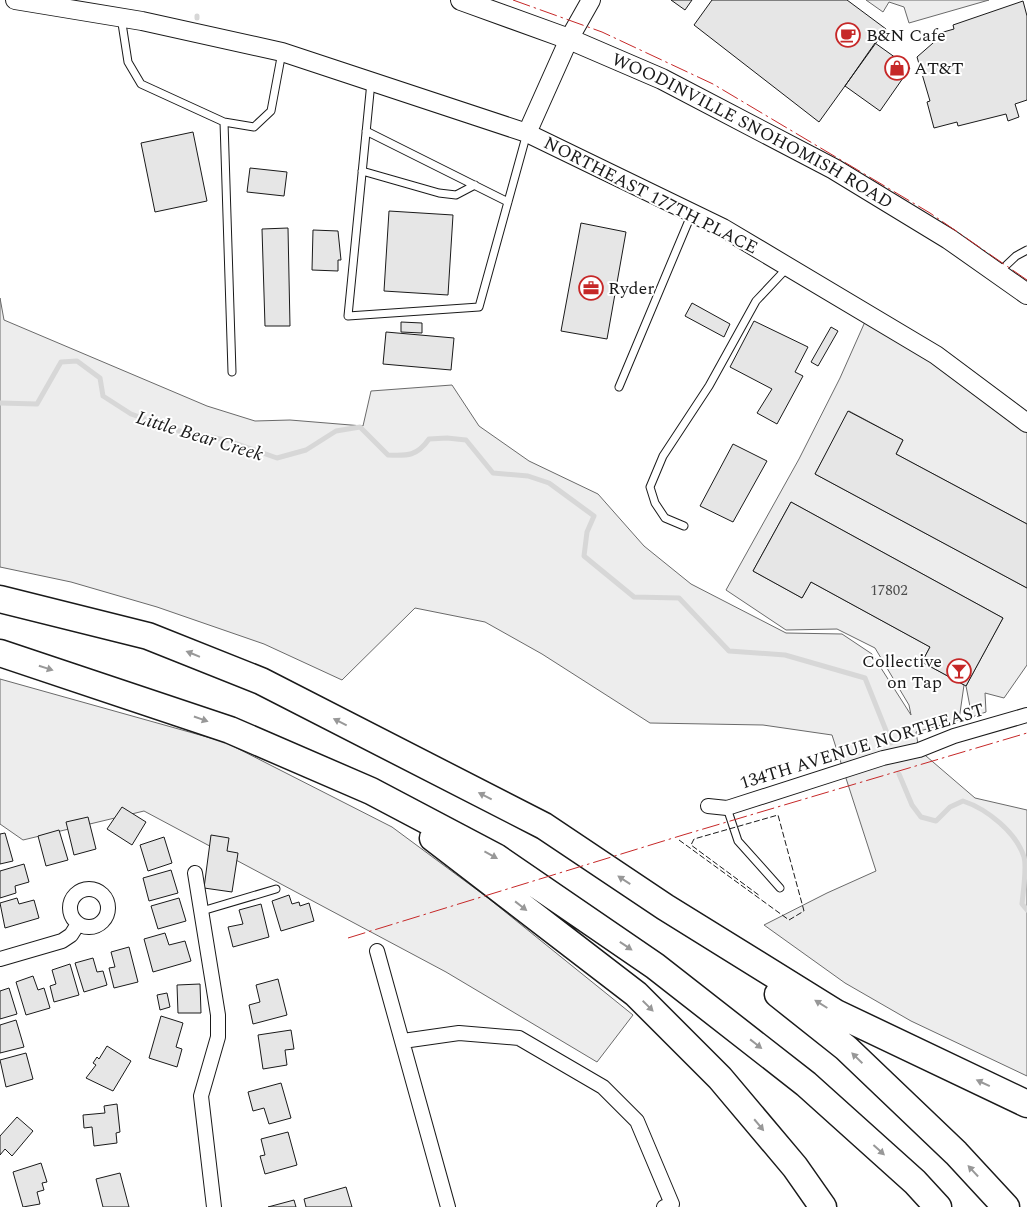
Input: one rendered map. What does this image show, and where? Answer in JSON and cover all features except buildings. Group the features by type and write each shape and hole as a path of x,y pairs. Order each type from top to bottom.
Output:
{"highway":[{"path":"0,600 148,636 260,681 544,826 665,906 836,1014 1027,1104"},
{"path":"0,653 230,730 371,791 496,857 655,966 806,1084 915,1182 938,1207"},
{"path":"371,791 636,994 720,1078 795,1167 822,1206"},
{"path":"665,906 846,1048 956,1153 1006,1207"}],"main road":[{"name":"WOODINVILLE SNOHOMISH ROAD","path":"461,0 569,39 662,79 834,169 949,239 1027,294"}],"street":[{"name":"NORTHEAST 177TH PLACE","path":"15,0 121,17 282,52 527,133 723,228 936,355 1027,423"},
{"path":"527,133 569,39 591,0"},
{"name":"134TH AVENUE NORTHEAST","path":"708,806 727,808 883,758 919,750 954,736 1027,715"},
{"path":"195,873 218,1015 218,1037 201,1096 214,1207"},
{"path":"0,959 62,941 71,934 78,924"},
{"path":"378,951 448,1207"},
{"path":"403,1041 459,1033 519,1038 603,1087 638,1121 668,1205"}],"lane":[{"path":"121,17 128,62 141,84 224,122 254,127 271,111 282,52"},
{"path":"371,82 348,316 479,307 527,133"},
{"path":"224,122 232,372"},
{"path":"366,131 508,202"},
{"path":"362,171 439,194 456,195 475,186"},
{"path":"619,387 692,213"},
{"path":"998,273 1016,256 1027,250"},
{"path":"684,526 665,518 655,503 650,487 663,456 709,386 756,301 788,266"},
{"path":"727,808 738,841 780,888"},
{"path":"202,911 276,889"}],"shaded area":[{"path":"866,0 989,0 909,23 904,7 889,2 883,12"},
{"path":"0,298 4,320 207,406 255,421 290,420 363,426 371,391 452,385 479,426 529,461 598,494 644,546 691,584 786,633 842,634 872,654 911,715 909,705 875,648 837,629 786,630 726,590 799,459 840,378 868,315 1027,423 1027,524 896,454 903,440 849,411 815,474 1027,588 1027,665 1004,698 985,693 986,712 972,717 966,686 1003,618 791,502 753,571 802,598 811,582 930,647 922,662 964,685 959,720 916,732 919,750 975,798 1027,810 1027,1076 911,1021 845,983 764,925 876,871 832,735 763,725 650,723 542,654 485,622 415,608 342,680 264,644 157,607 71,582 0,567"},
{"path":"0,679 225,742 392,827 488,898 633,1015 597,1062 446,972 144,811 23,840 0,824"}],"waterway":[{"name":"Little Bear Creek","path":"0,403 37,404 61,362 77,361 100,378 103,396 131,414 179,431 226,440 277,458 306,450 336,431 360,427 388,455 412,454 425,445 429,439 466,440 493,473 528,476 549,483 594,516 587,532 584,556 634,597 679,598 729,651 785,655 865,678 891,743"},
{"name":"Little Bear Creek","path":"899,774 912,805 921,817 936,821 950,807 963,801 982,810 1008,830 1024,857 1025,874 1022,904 1027,910"}],"fence":[{"path":"679,840 789,920 804,911 778,815 694,839 691,845 760,896"}],"power":[{"path":"513,0 602,32 713,84 930,213 1027,280"},
{"path":"348,938 683,835 1027,733"}],"place":[{"name":"B&N Cafe","path":"848,35"},
{"name":"AT&T","path":"897,68"},
{"name":"Ryder","path":"591,288"},
{"name":"Collective on Tap","path":"959,671"}]}
